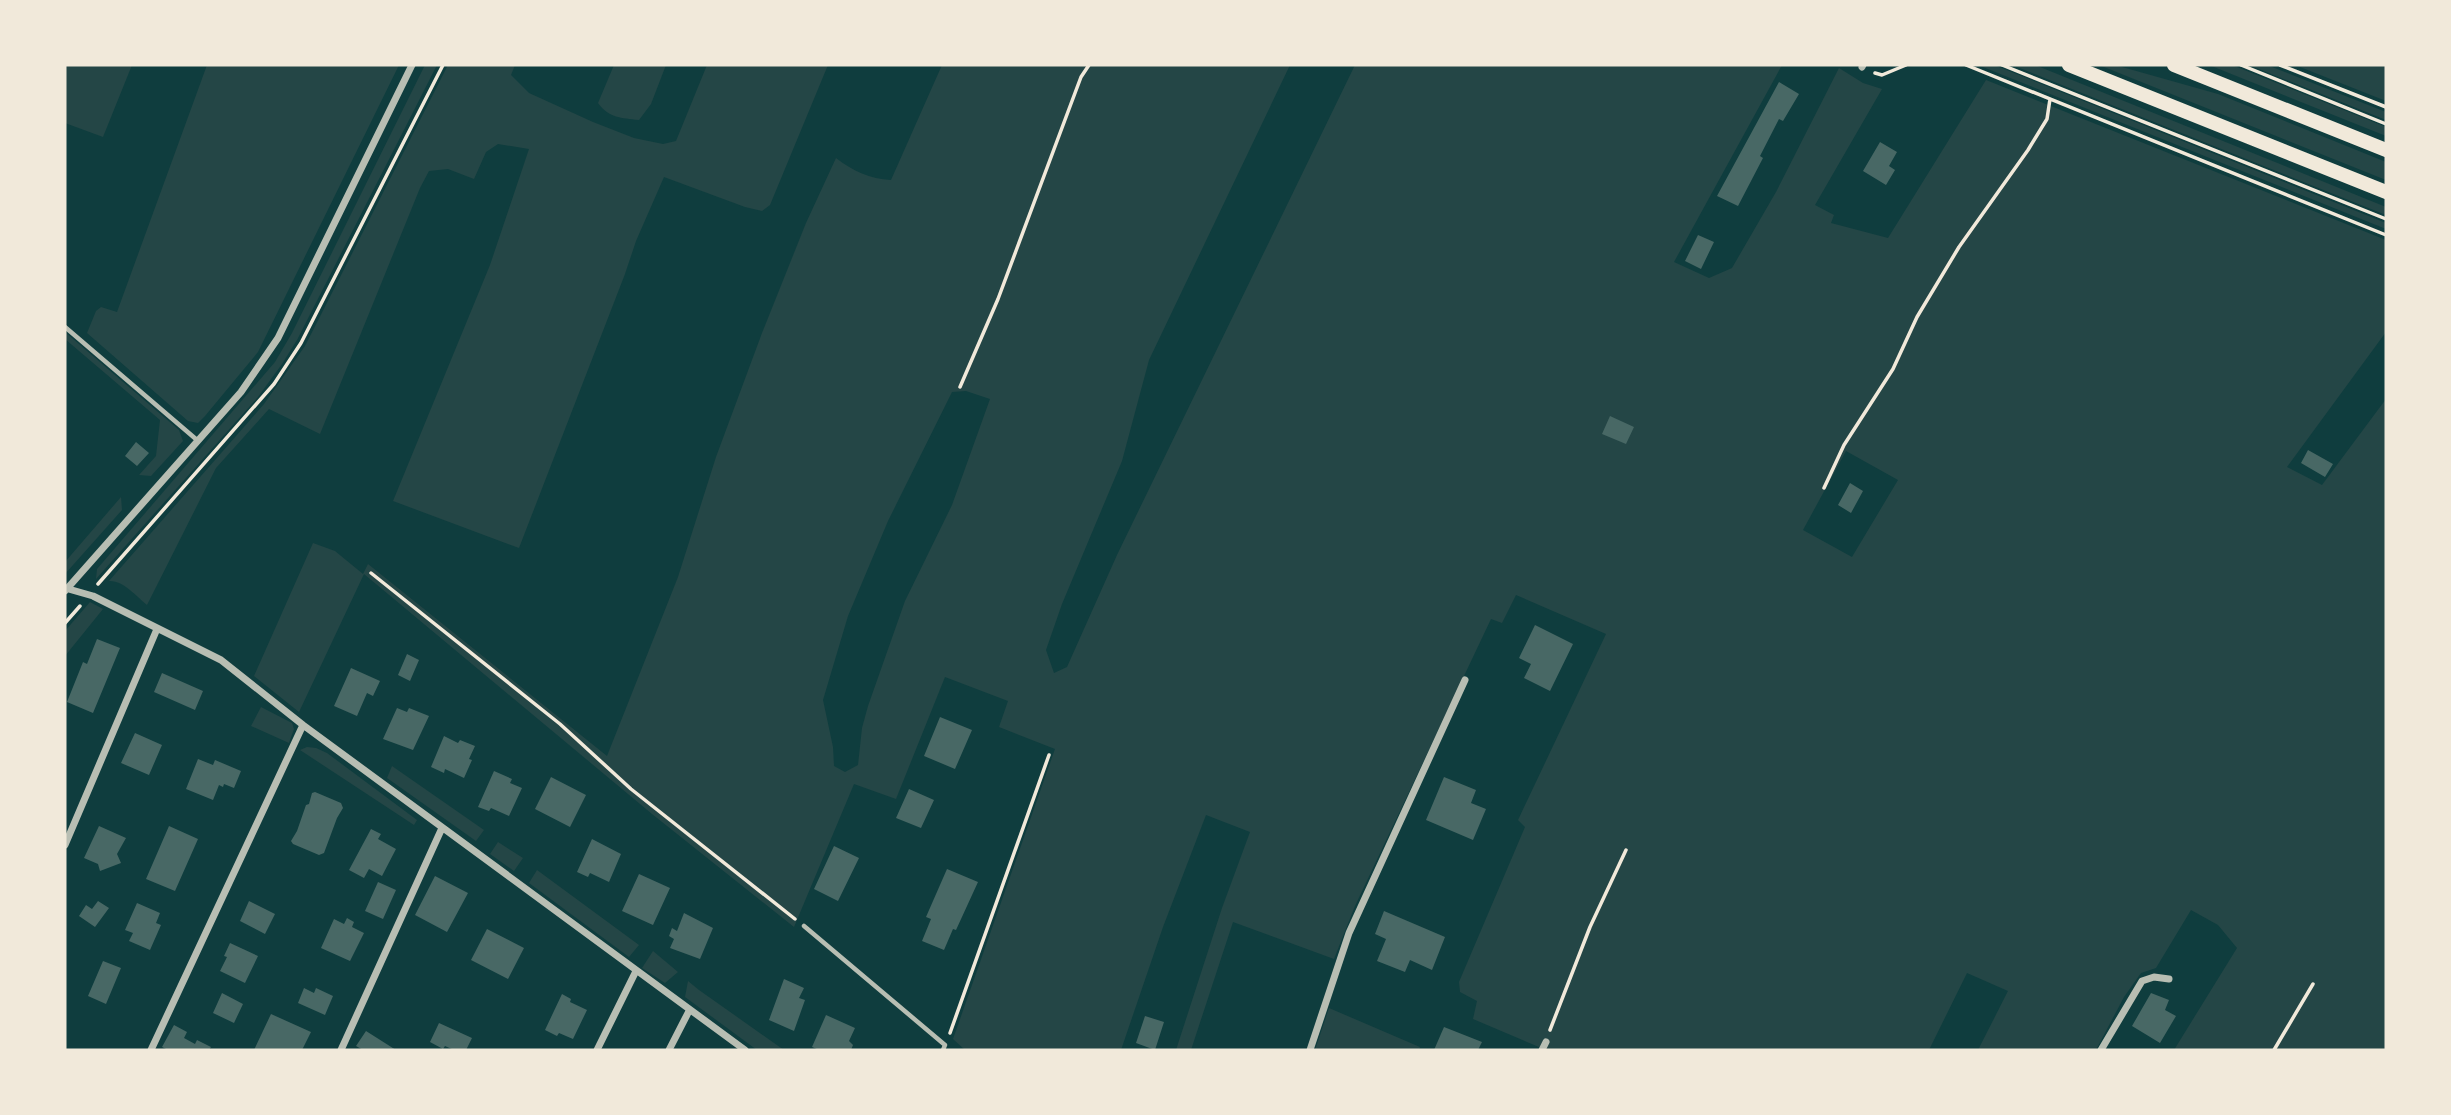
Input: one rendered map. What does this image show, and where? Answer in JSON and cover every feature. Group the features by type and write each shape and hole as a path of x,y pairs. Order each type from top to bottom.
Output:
{"main road":[{"path":"2069,65 2386,192"},
{"path":"2174,65 2386,150"}],"street":[{"path":"412,65 278,338 241,392 65,590 93,596 221,660 303,725 745,1050"},
{"path":"65,845 156,629"},
{"path":"1310,1050 1349,933 1465,680"},
{"path":"151,1050 303,725"},
{"path":"341,1050 442,828"},
{"path":"597,1050 636,971"},
{"path":"2101,1050 2142,981 2154,977 2169,979"},
{"path":"669,1050 689,1011"},
{"path":"1542,1050 1546,1042"}],"lane":[{"path":"65,327 198,441"},
{"path":"804,926 944,1048"}],"path":[{"path":"960,387 998,299 1081,78 1089,65"},
{"path":"1862,66 1867,71 1882,75 1906,65"},
{"path":"1966,65 2386,234"},
{"path":"2002,65 2386,219"},
{"path":"2241,65 2386,124"},
{"path":"2280,65 2386,107"},
{"path":"1824,488 1844,445 1893,369 1917,317 1952,259 2047,119 2050,99"},
{"path":"371,573 560,724 631,789 804,926"},
{"path":"944,1048 1049,755"},
{"path":"1546,1042 1590,927 1626,850"},
{"path":"2274,1050 2313,984"}],"shaded area":[{"path":"65,65 132,65 103,137 65,123"},
{"path":"207,65 399,65 258,352 198,423 188,421 87,333 96,311 101,307 117,312"},
{"path":"425,65 437,65 297,340 282,364 258,397 96,579 97,569 275,362 292,333"},
{"path":"448,65 515,65 511,75 529,93 634,138 663,144 676,141 707,65 828,65 770,205 762,211 664,177 636,241 519,548 393,501 490,265 529,149 498,144 486,152 474,179 448,169 429,171 320,434 269,409 216,468 147,605 124,586 109,581 264,404 305,346"},
{"path":"614,65 666,65 651,104 639,120 611,114 598,103"},
{"path":"942,65 1290,65 1149,360 1122,461 1062,604 1046,650 1054,673 1067,667 1117,555 1355,65 1782,65 1674,262 1709,278 1732,268 1776,192 1839,68 1863,83 1882,89 1815,205 1834,215 1831,223 1888,238 1986,80 2386,240 2386,332 2287,467 2322,485 2386,399 2386,1050 2174,1050 2237,948 2218,925 2191,910 2156,968 2141,973 2124,997 2096,1050 1978,1050 2008,991 1967,973 1929,1050 1546,1050 1473,1019 1477,1001 1460,992 1459,982 1525,827 1518,820 1606,634 1516,595 1502,623 1491,619 1355,906 1334,959 1233,922 1191,1050 1176,1050 1250,832 1206,815 1163,927 1121,1050 965,1050 953,1039 1055,749 999,727 1008,701 945,677 896,799 854,784 794,927 652,814 364,574 299,712 254,676 313,543 335,551 363,574 368,564 607,756 678,577 716,457 762,333 806,223 836,158 862,174 891,180","holes":["966,391 990,399 952,505 905,601 868,706 862,728 858,765 845,772 834,766 833,747 823,700 848,616 888,521 952,392","1846,451 1898,480 1852,557 1803,530"]},
{"path":"1978,65 1994,65 2386,223 2386,229"},
{"path":"2012,65 2035,65 2386,207 2386,215"},
{"path":"2099,65 2115,65 2218,94 2386,162 2386,180"},
{"path":"2209,65 2232,65 2386,127 2386,136"},
{"path":"2249,65 2267,65 2386,112 2386,120"},
{"path":"2295,65 2386,65 2386,101"},
{"path":"65,332 179,430 183,441 151,476 139,475 156,456 160,420 65,339"},
{"path":"121,497 122,510 65,574 65,562"},
{"path":"90,602 103,609 65,656 65,631"},
{"path":"261,707 292,723 294,729 289,743 251,726"},
{"path":"307,747 327,753 417,820 414,825 300,750"},
{"path":"392,766 484,830 476,841 387,778"},
{"path":"498,842 523,858 514,871 490,854"},
{"path":"537,870 639,945 629,957 529,883"},
{"path":"653,951 678,972 665,983 642,968"},
{"path":"688,981 784,1050 757,1050 685,997"},
{"path":"1329,1008 1420,1047 1419,1050 1315,1050"}],"building":[{"path":"1779,82 1799,94 1783,121 1779,119 1760,156 1763,158 1738,206 1717,196"},
{"path":"1880,142 1897,152 1889,166 1895,170 1886,185 1863,171"},
{"path":"1698,235 1714,242 1701,269 1685,261"},
{"path":"1610,416 1634,427 1626,444 1602,434"},
{"path":"136,442 149,453 137,466 125,456"},
{"path":"2308,450 2333,464 2325,477 2301,463"},
{"path":"1850,483 1863,491 1851,513 1838,505"},
{"path":"1535,625 1573,644 1550,691 1524,678 1531,664 1519,658"},
{"path":"97,639 120,648 93,713 67,702 83,662 87,664"},
{"path":"407,654 419,660 410,681 398,675"},
{"path":"351,668 380,681 373,696 367,693 357,716 334,706"},
{"path":"162,673 203,691 195,710 154,692"},
{"path":"397,708 407,712 409,708 429,716 413,750 383,739"},
{"path":"940,717 972,730 955,769 924,756"},
{"path":"135,733 162,745 149,775 121,763"},
{"path":"444,736 458,743 460,740 475,746 464,778 445,769 444,773 431,767"},
{"path":"198,759 213,765 215,760 241,771 234,788 219,785 213,800 186,789"},
{"path":"494,771 512,779 510,783 522,788 509,816 491,808 489,811 478,807"},
{"path":"551,777 586,795 570,827 535,809"},
{"path":"1444,777 1476,790 1471,803 1486,809 1473,840 1426,820"},
{"path":"909,789 934,800 921,828 896,818"},
{"path":"315,792 341,803 343,808 324,853 319,855 291,841 306,805"},
{"path":"99,826 126,838 117,854 121,863 100,871 98,864 84,858"},
{"path":"169,826 198,839 175,891 146,879"},
{"path":"371,829 381,834 378,839 396,849 382,876 369,869 364,878 349,870"},
{"path":"592,839 621,854 609,882 590,873 588,877 577,872"},
{"path":"834,846 859,858 838,901 814,889"},
{"path":"947,869 978,882 944,950 922,941 931,919 926,917"},
{"path":"639,874 670,888 653,925 622,911"},
{"path":"435,876 468,893 447,932 415,915"},
{"path":"378,882 396,890 383,919 365,911"},
{"path":"98,901 109,908 95,927 79,916 86,905 92,909"},
{"path":"249,901 275,914 265,934 240,921"},
{"path":"137,903 160,913 156,923 161,925 150,950 129,941 133,933 125,930"},
{"path":"1384,911 1445,937 1432,970 1410,960 1405,972 1377,961 1386,939 1375,934"},
{"path":"684,913 713,928 700,959 670,948 674,939 669,936 672,928 677,931"},
{"path":"347,918 354,922 352,927 364,933 350,961 321,948 334,919 344,924"},
{"path":"487,929 524,948 508,979 471,960"},
{"path":"230,943 258,956 245,983 220,971"},
{"path":"103,961 121,968 106,1004 88,996"},
{"path":"784,979 804,988 799,998 805,1000 794,1031 769,1020"},
{"path":"304,988 314,993 316,988 333,996 325,1015 298,1003"},
{"path":"222,993 243,1004 234,1023 213,1013"},
{"path":"2151,993 2169,1000 2165,1010 2176,1016 2160,1043 2132,1026"},
{"path":"562,994 571,999 570,1002 587,1010 573,1039 545,1030"},
{"path":"271,1014 311,1032 302,1050 254,1050"},
{"path":"826,1015 855,1028 849,1041 853,1045 851,1050 819,1050 812,1047"},
{"path":"1145,1016 1164,1022 1155,1050 1136,1043"},
{"path":"439,1023 472,1038 466,1050 454,1050 445,1046 443,1049 430,1042"},
{"path":"174,1025 187,1032 184,1038 195,1044 197,1040 211,1047 209,1050 168,1050 162,1047"},
{"path":"1444,1027 1482,1042 1478,1050 1434,1050"},
{"path":"366,1031 396,1050 363,1050 356,1046"}]}
